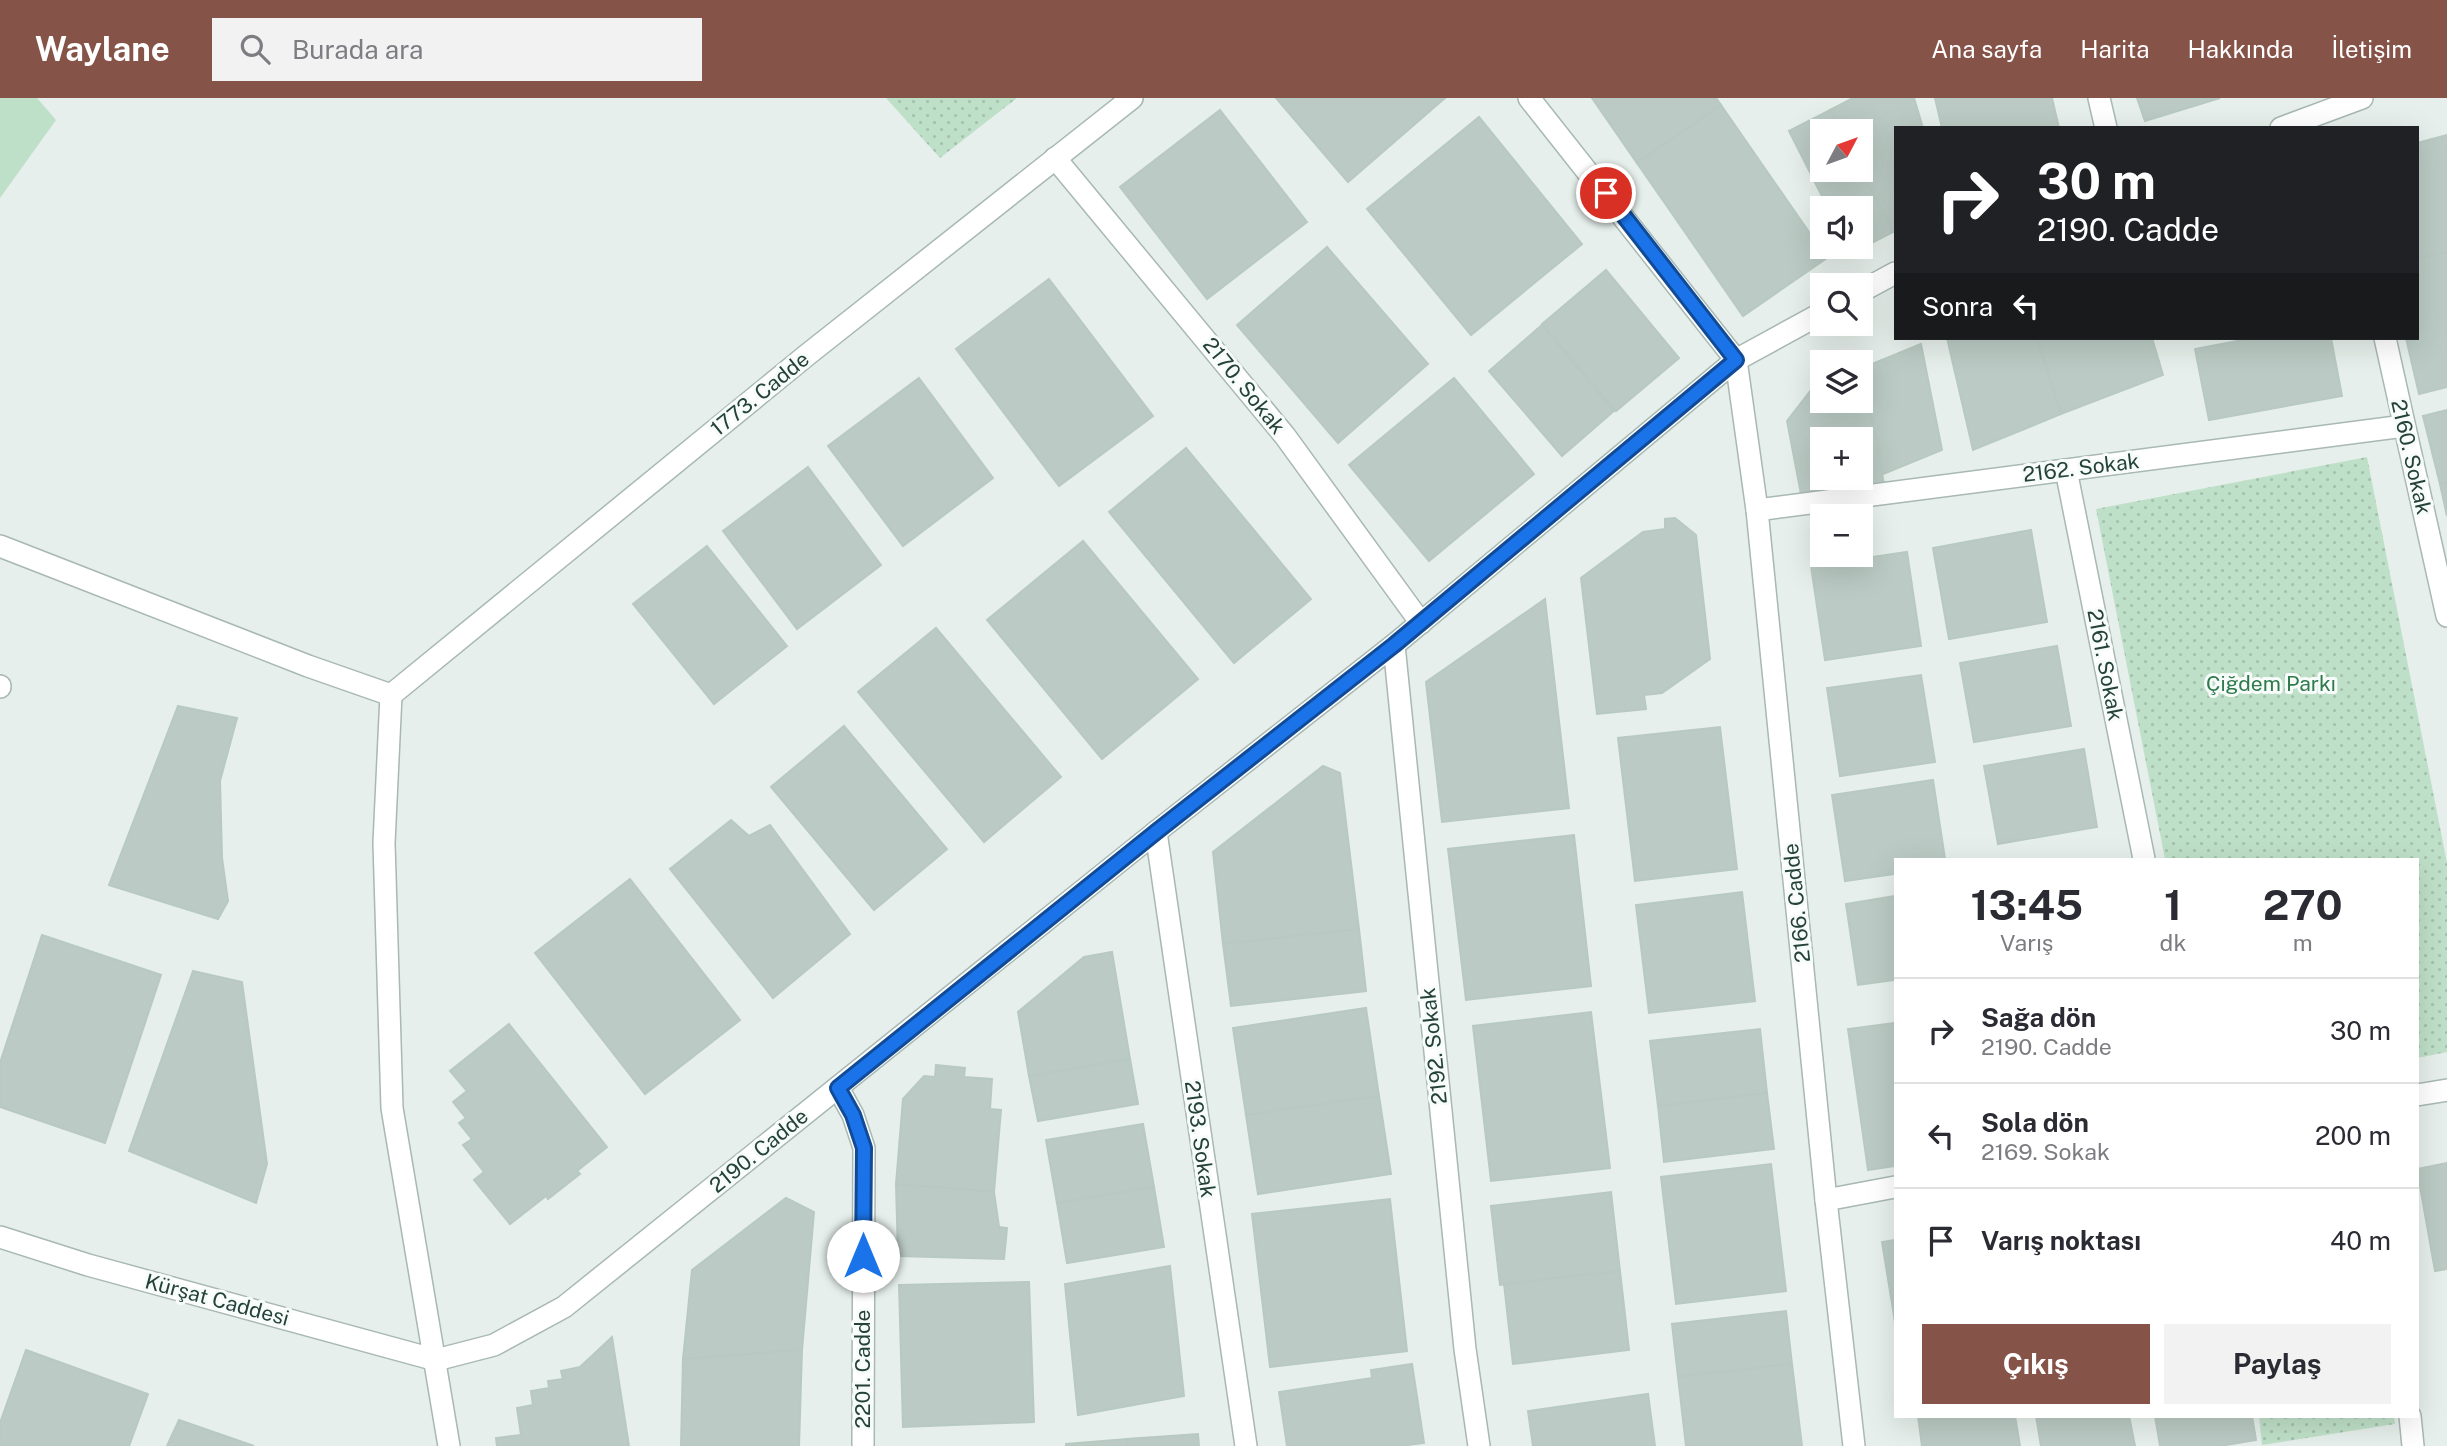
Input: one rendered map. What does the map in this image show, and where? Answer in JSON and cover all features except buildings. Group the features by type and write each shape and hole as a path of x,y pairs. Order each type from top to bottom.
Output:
{"street":[{"name":"1773. Cadde","path":"391,695 807,355 1132,98"},
{"path":"1529,98 1736,360"},
{"path":"2099,98 2106,126"},
{"path":"2292,126 2335,118 2362,98"},
{"name":"2170. Sokak","path":"1055,158 1285,436 1421,623"},
{"path":"1873,285 1894,274"},
{"name":"2190. Cadde","path":"436,1360 494,1345 564,1307 1156,832 1394,645 1736,360 1810,320"},
{"name":"2160. Sokak","path":"2385,340 2447,616"},
{"name":"2166. Cadde","path":"1736,360 1757,510 1826,1200 1854,1446"},
{"name":"2162. Sokak","path":"1757,510 2404,426"},
{"name":"2161. Sokak","path":"2066,470 2144,858"},
{"path":"0,546 308,666 391,695 384,843 392,1108 449,1446"},
{"name":"2192. Sokak","path":"1394,645 1465,1349 1479,1446"},
{"name":"2193. Sokak","path":"1156,832 1246,1446"},
{"name":"2201. Cadde","path":"838,1088 853,1115 864,1148 863,1446"},
{"path":"2419,1095 2447,1090"},
{"path":"1826,1200 1894,1187"},
{"name":"Kürşat Caddesi","path":"0,1237 88,1265 436,1360"},
{"path":"2410,1418 2413,1446"}],"green space":[{"path":"0,98 37,98 56,120 0,198"},
{"path":"886,98 1017,98 940,158"},
{"name":"Çiğdem Parkı","path":"2367,457 2447,863 2447,1052 2419,1058 2419,858 2165,858 2096,509"},
{"path":"2259,1418 2394,1418 2395,1424 2262,1445"}],"route":[{"path":"863,1256 864,1148 853,1115 838,1088 1394,645 1736,360 1606,193"}]}
